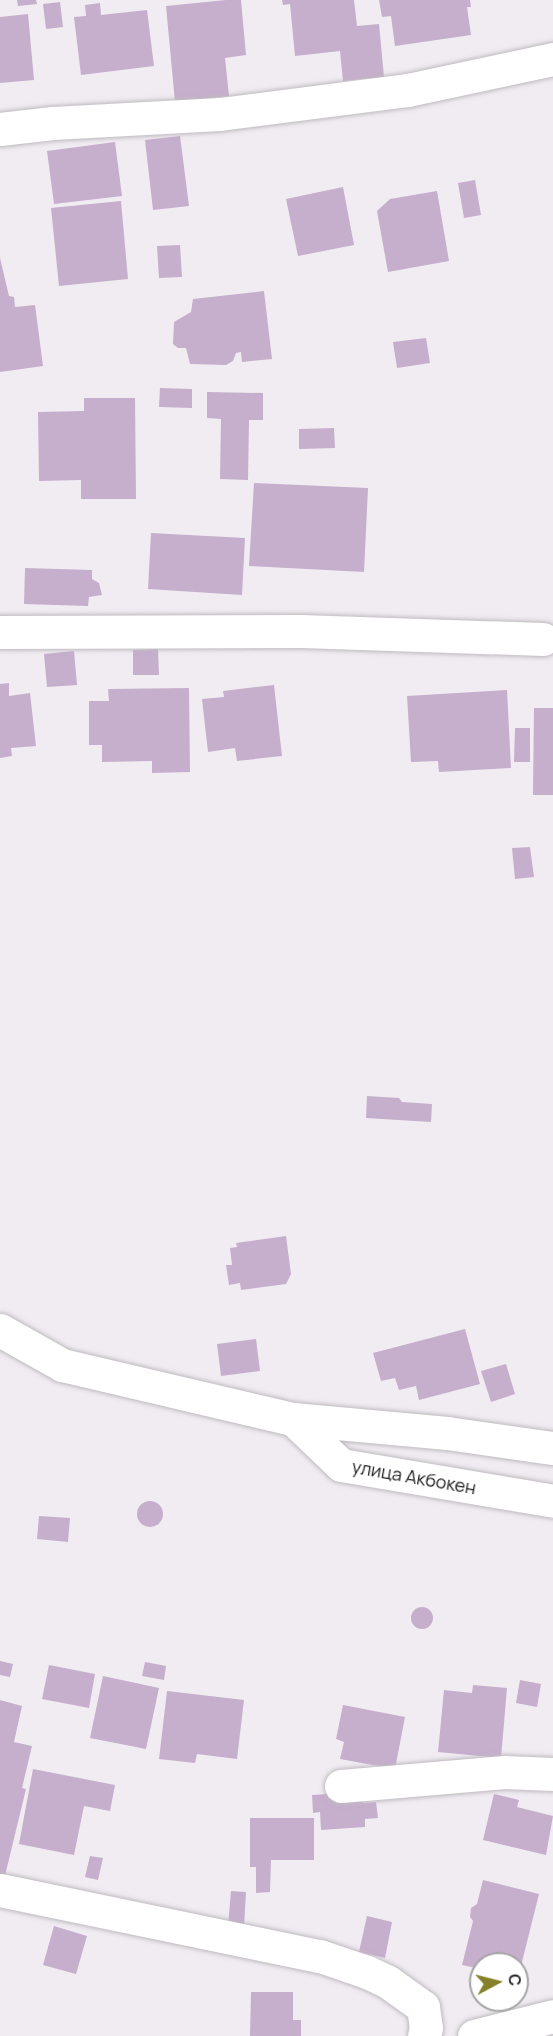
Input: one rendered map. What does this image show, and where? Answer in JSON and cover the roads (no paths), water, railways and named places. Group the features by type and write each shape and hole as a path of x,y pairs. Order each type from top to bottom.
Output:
{"street":[{"path":"0,129 53,123 220,114 397,92 553,60"},
{"path":"0,632 301,631 543,639"},
{"path":"0,1330 62,1365 293,1419 447,1433 553,1448"},
{"name":"улица Акбокен","path":"293,1419 341,1465 553,1501"},
{"path":"341,1786 504,1772 553,1774"},
{"path":"0,1890 320,1956 357,1968 388,1982 423,2007 426,2028 424,2036"},
{"path":"474,2036 553,2016"}]}
